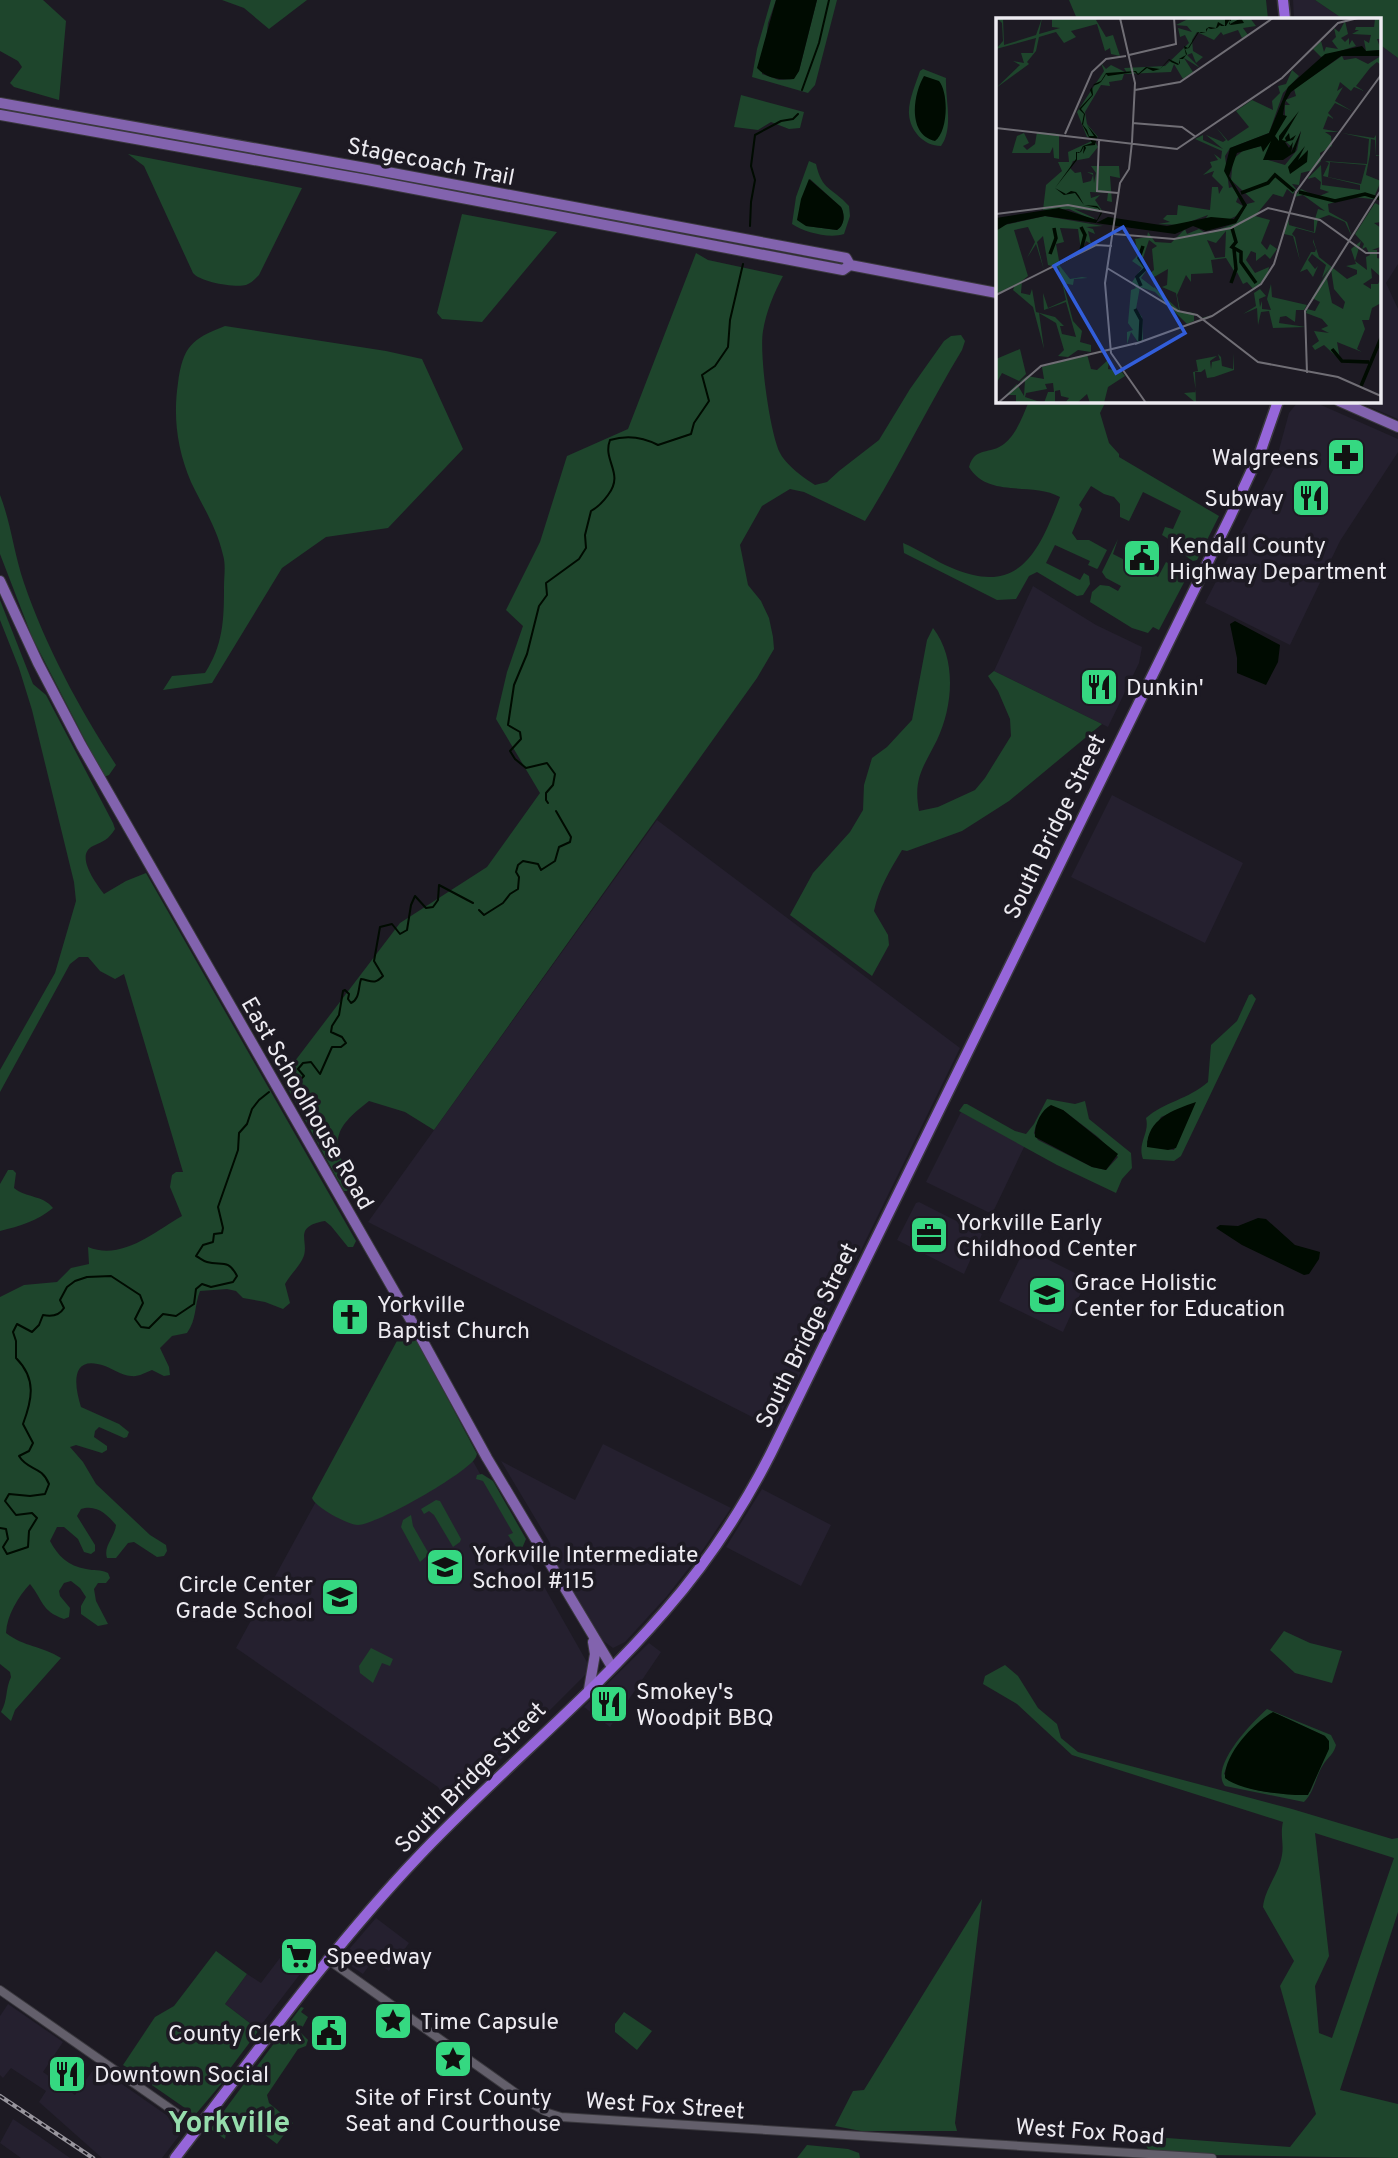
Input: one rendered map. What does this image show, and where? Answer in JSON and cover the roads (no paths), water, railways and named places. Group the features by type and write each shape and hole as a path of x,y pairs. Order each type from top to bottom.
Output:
{"highway":[{"path":"1283,0 1285,18"},
{"name":"South Bridge Street","path":"175,2158 327,1959 435,1839 647,1632 696,1574 737,1515 763,1469 1233,512 1261,450 1278,402"}],"main road":[{"name":"Stagecoach Trail","path":"0,103 341,163 846,258 850,265"},
{"name":"Stagecoach Trail","path":"0,115 329,173 843,270 850,265 996,293"},
{"path":"1341,402 1398,427"},
{"name":"East Schoolhouse Road","path":"0,581 61,708 148,863 538,1545 612,1668"},
{"path":"589,1689 595,1654 593,1638"}],"street":[{"name":"West Fox Street","path":"327,1959 527,2101 554,2115 623,2123 965,2142"},
{"path":"0,1990 198,2128"},
{"name":"West Fox Road","path":"965,2142 1212,2158"}],"waterway":[{"path":"802,90 819,43 829,0"},
{"path":"750,226 755,180 751,166 755,135 781,121 793,119 798,114"},
{"path":"548,803 546,793 553,785 555,774 547,763 526,768 515,759 510,751 521,739 520,732 508,725 514,685 527,654 539,606 547,595 546,583 579,559 586,548 585,535 591,511 606,498 613,487 614,473 608,447 610,440 634,438 658,445 691,434 694,423 709,401 702,375 715,366 728,347 730,320 743,264"},
{"path":"479,910 484,915 518,889 519,877 516,872 523,861 538,864 541,870 555,861 559,847 570,842 571,837 556,811"},
{"path":"285,1084 299,1081 304,1076 298,1069 303,1063 311,1062 320,1074 332,1047 341,1047 346,1043 342,1037 331,1032 332,1026 339,1015 343,991 349,994 351,1003 357,996 361,979 375,981 383,976 374,961 380,927 392,924 400,934 407,930 415,896 426,908 433,907 438,900 439,885 473,903"},
{"path":"0,1528 6,1529 8,1539 3,1547 7,1554 28,1547 29,1531 37,1518 32,1513 16,1515 5,1501 9,1494 45,1494 49,1484 42,1474 19,1456 29,1451 33,1443 23,1424 31,1390 27,1374 16,1358 13,1332 17,1324 32,1332 43,1315 55,1315 62,1311 64,1308 60,1300 67,1287 87,1277 111,1276 140,1295 143,1303 135,1319 141,1327 149,1328 163,1314 176,1316 194,1304 196,1289 202,1284 211,1287 233,1282 237,1276 230,1267 207,1262 196,1256 203,1245 213,1242 214,1234 222,1233 218,1207 238,1150 239,1133 247,1124 252,1109 269,1092"}],"railway":[{"path":"0,2096 93,2158"}],"place":[{"name":"Walgreens","path":"1346,457"},
{"name":"Subway","path":"1311,498"},
{"name":"Kendall County Highway Department","path":"1142,558"},
{"name":"Dunkin'","path":"1099,687"},
{"name":"Yorkville Early Childhood Center","path":"929,1235"},
{"name":"Grace Holistic Center for Education","path":"1047,1295"},
{"name":"Yorkville Baptist Church","path":"350,1317"},
{"name":"Yorkville Intermediate School #115","path":"445,1567"},
{"name":"Circle Center Grade School","path":"340,1597"},
{"name":"Smokey's Woodpit BBQ","path":"609,1704"},
{"name":"Speedway","path":"299,1956"},
{"name":"Time Capsule","path":"393,2021"},
{"name":"County Clerk","path":"329,2033"},
{"name":"Site of First County Seat and Courthouse","path":"453,2059"},
{"name":"Downtown Social","path":"67,2074"}],"district":[{"name":"Yorkville","path":"229,2122"}]}
